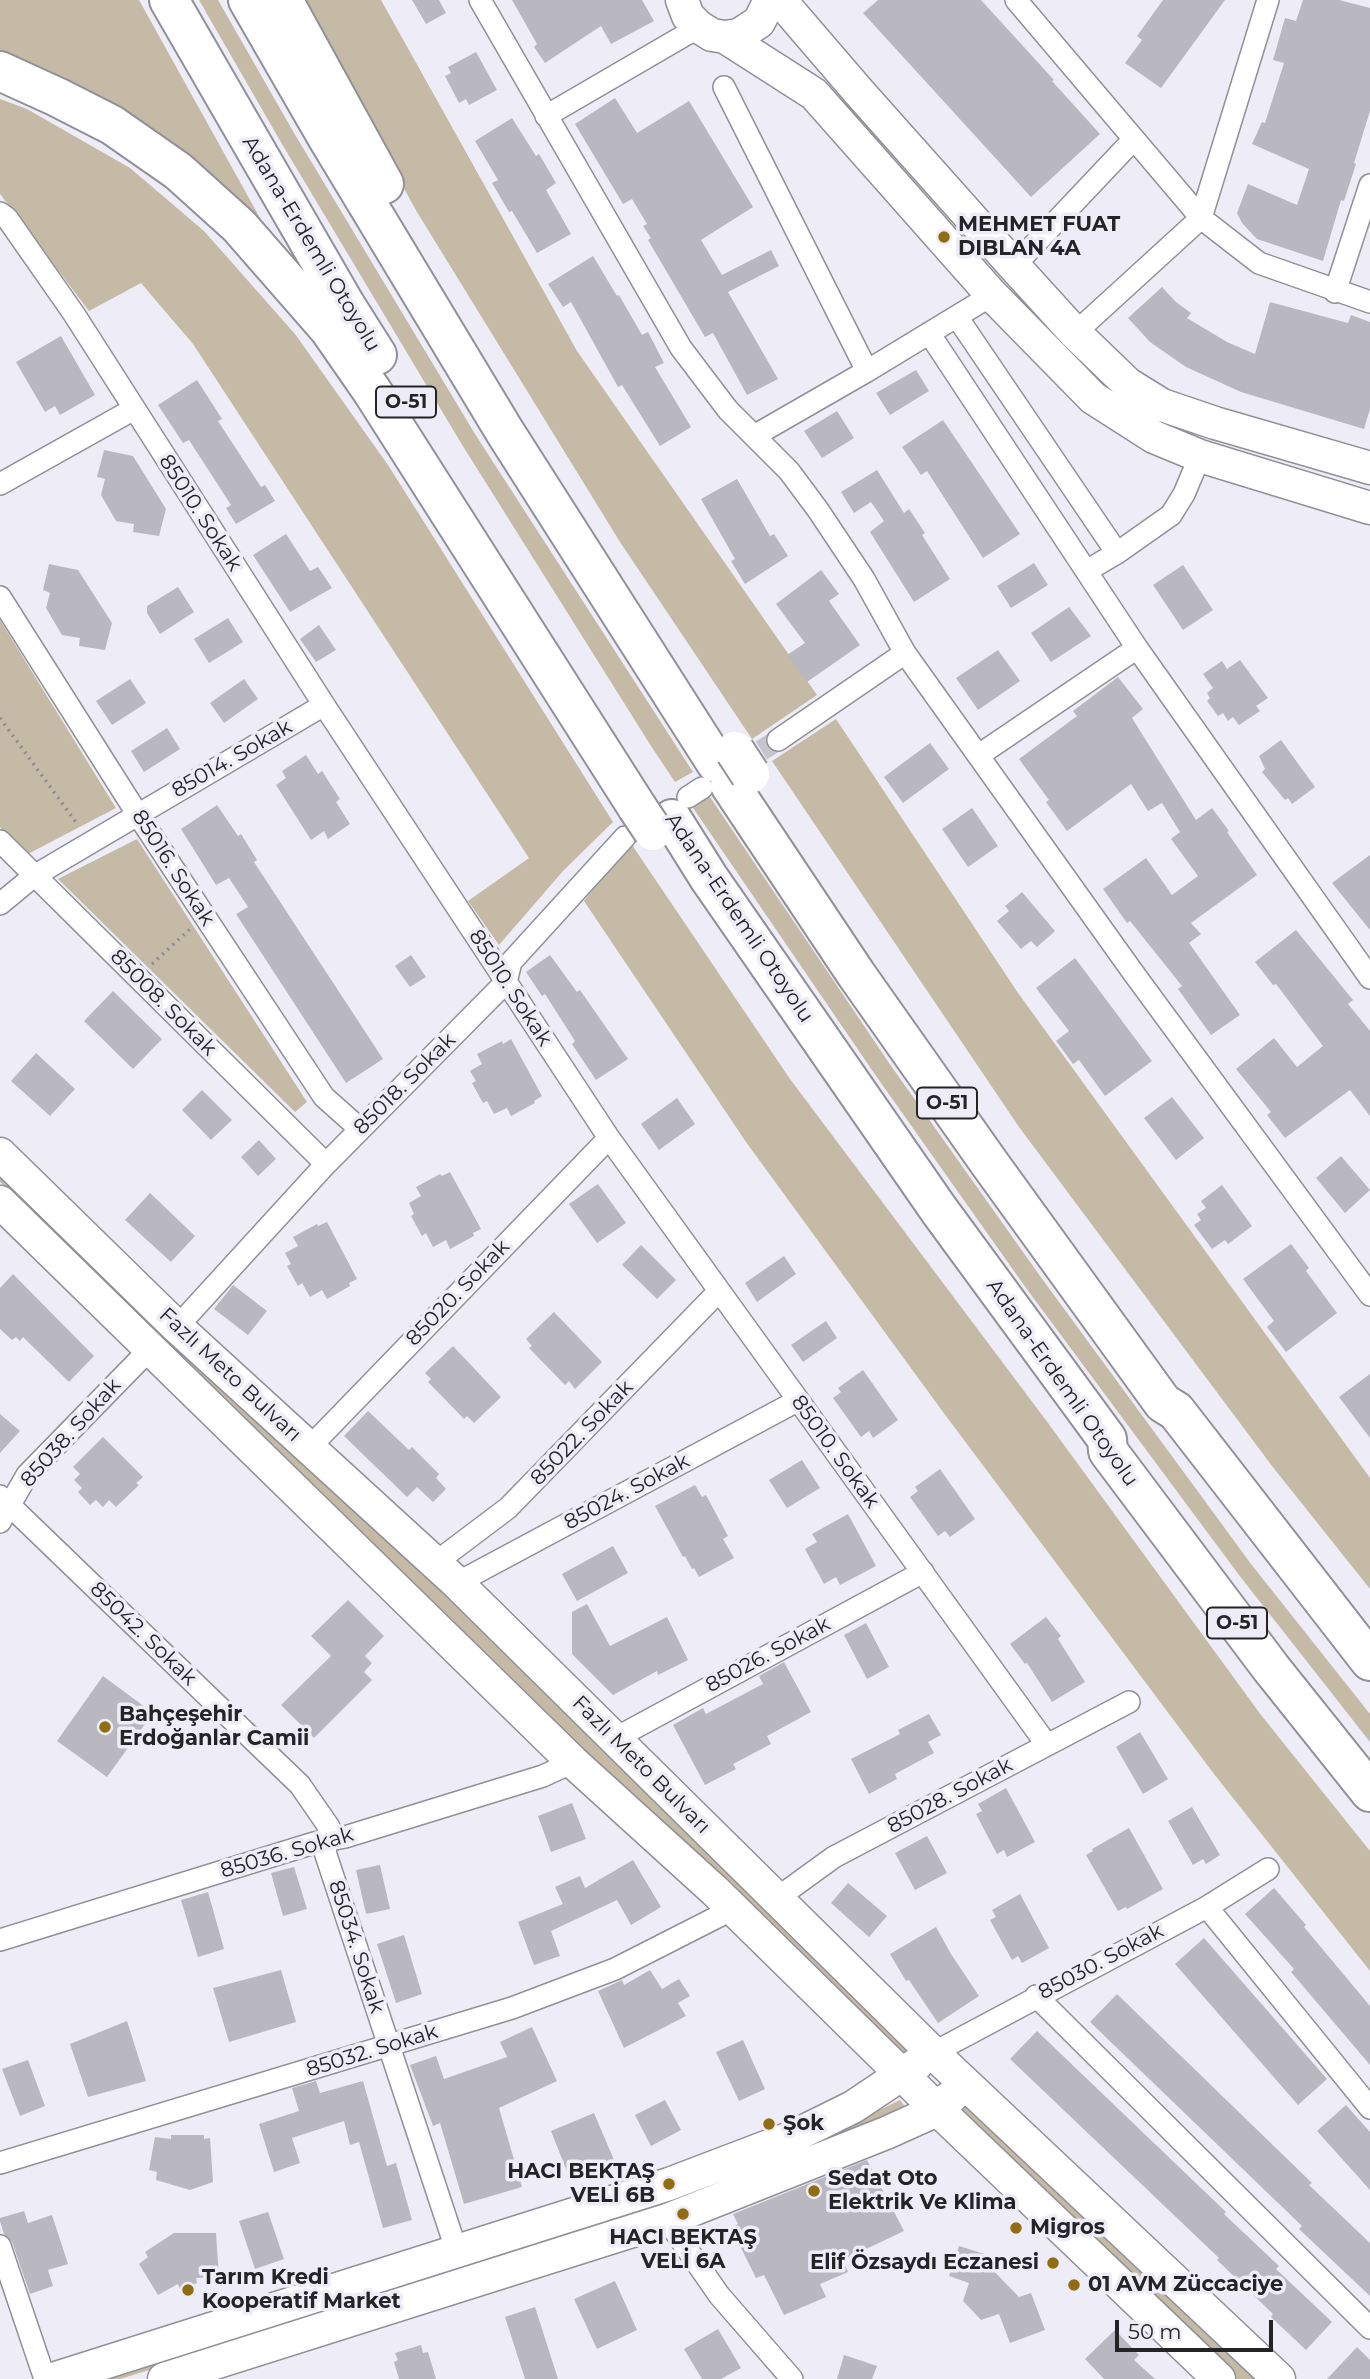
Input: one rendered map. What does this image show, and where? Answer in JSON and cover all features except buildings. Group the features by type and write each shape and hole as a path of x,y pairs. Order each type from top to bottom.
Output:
{"highway":[{"name":"Adana-Erdemli Otoyolu","path":"169,0 346,306 688,795"},
{"name":"Adana-Erdemli Otoyolu","path":"248,0 327,137 505,432 688,795 725,901 939,1210 1107,1439 1108,1451 1271,1668 1370,1792"},
{"path":"283,0 393,200 466,324 688,795"},
{"path":"0,71 112,125 178,171 239,226 320,318 373,391 688,795 891,985 1181,1386 1176,1411 1370,1661"}],"main road":[{"path":"682,0 688,16 814,94 992,295 1093,398 1154,437 1200,456 1370,508"},
{"path":"712,32 739,34 759,22 770,0"},
{"path":"780,0 1014,266 1075,333 1128,384 1163,405 1370,468"},
{"name":"Fazlı Meto Bulvarı","path":"0,1154 177,1327 446,1573 933,2053 1279,2379"},
{"name":"Fazlı Meto Bulvarı","path":"0,1202 573,1762 733,1909 1219,2379"},
{"path":"53,2379 669,2184 790,2138 853,2107 933,2053"},
{"path":"164,2379 667,2220 906,2124 936,2108 967,2085"}],"street":[{"path":"480,0 681,348 727,410 789,471 818,510 864,579 905,653 1132,971 1370,1295"},
{"path":"1016,0 1201,218 1259,263 1335,292 1370,302"},
{"path":"1075,333 1201,218 1268,0"},
{"path":"546,116 712,32"},
{"path":"724,87 867,371"},
{"path":"1014,266 1134,139"},
{"path":"1335,292 1370,185"},
{"name":"85010. Sokak","path":"0,213 7,218 74,314 324,705 609,1138 1047,1745"},
{"path":"754,436 992,295"},
{"path":"957,317 1117,552"},
{"path":"929,333 1137,648 1370,978"},
{"path":"0,484 134,409"},
{"path":"1088,570 1171,515 1184,494 1200,456"},
{"name":"85016. Sokak","path":"0,597 138,815 324,1097 360,1129"},
{"path":"979,755 1137,648"},
{"path":"778,740 905,653"},
{"name":"85014. Sokak","path":"0,904 34,876 324,705"},
{"name":"85018. Sokak","path":"177,1327 326,1164 506,982 510,962 688,795"},
{"name":"85008. Sokak","path":"0,841 326,1164"},
{"name":"85020. Sokak","path":"308,1449 609,1138"},
{"name":"85022. Sokak","path":"446,1573 719,1292"},
{"name":"85038. Sokak","path":"4,1508 27,1475 149,1350"},
{"name":"85024. Sokak","path":"446,1573 797,1401"},
{"name":"85042. Sokak","path":"4,1508 300,1785 329,1827 327,1840"},
{"name":"85026. Sokak","path":"614,1739 923,1572"},
{"name":"85028. Sokak","path":"776,1899 834,1857 1129,1702"},
{"name":"85036. Sokak","path":"0,1940 543,1776 573,1762"},
{"name":"85034. Sokak","path":"327,1840 326,1852 457,2252"},
{"name":"85030. Sokak","path":"933,2053 1207,1907 1268,1869"},
{"path":"1207,1907 1370,2108"},
{"name":"85032. Sokak","path":"0,2163 512,2008 615,1969 733,1909"},
{"path":"1036,1996 1370,2328"},
{"path":"667,2220 719,2295 792,2379"},
{"path":"0,2246 45,2379"}],"path":[{"path":"0,718 79,827"},
{"path":"148,967 193,926"}],"shaded area":[{"path":"0,0 139,0 275,245 0,57"},
{"path":"199,0 218,0 294,133 475,434 693,772 675,782 651,746 461,443"},
{"path":"300,0 381,0 577,351 817,695 752,739 620,542 417,212"},
{"path":"0,99 27,109 130,168 204,231 295,334 388,465 613,822 563,871 499,945 468,901 529,858 193,344 141,283 89,311 0,194"},
{"path":"0,620 116,808 24,856 0,827"},
{"path":"836,719 1018,993 1370,1478 1370,1589 1272,1466 1019,1127 772,761"},
{"path":"708,794 889,1063 1040,1276 1251,1564 1370,1714 1370,1742 1239,1575 1026,1288 874,1073 691,805"},
{"path":"137,839 307,1102 295,1112 58,879"},
{"path":"630,842 790,1079 1048,1423 1261,1715 1370,1851 1370,1971 1214,1774 943,1412 746,1142 584,901"},
{"path":"0,1171 461,1605 909,2048 899,2057 445,1624 0,1182"},
{"path":"900,2100 906,2108 646,2215 120,2379 93,2379 843,2128"},
{"path":"963,2101 1258,2379 1237,2379 955,2109"}],"tunnel":[{"path":"735,767 778,740"}],"place":[{"name":"MEHMET FUAT DIBLAN 4A","path":"944,237"},
{"name":"Bahçeşehir Erdoğanlar Camii","path":"105,1727"},
{"name":"Şok","path":"769,2124"},
{"name":"HACI BEKTAŞ VELİ 6B","path":"669,2184"},
{"name":"Sedat Oto Elektrik Ve Klima","path":"814,2191"},
{"name":"HACI BEKTAŞ VELİ 6A","path":"683,2214"},
{"name":"Migros","path":"1016,2228"},
{"name":"Elif Özsaydı Eczanesi","path":"1053,2263"},
{"name":"01 AVM Züccaciye","path":"1074,2285"},
{"name":"Tarım Kredi Kooperatif Market","path":"188,2290"}]}
